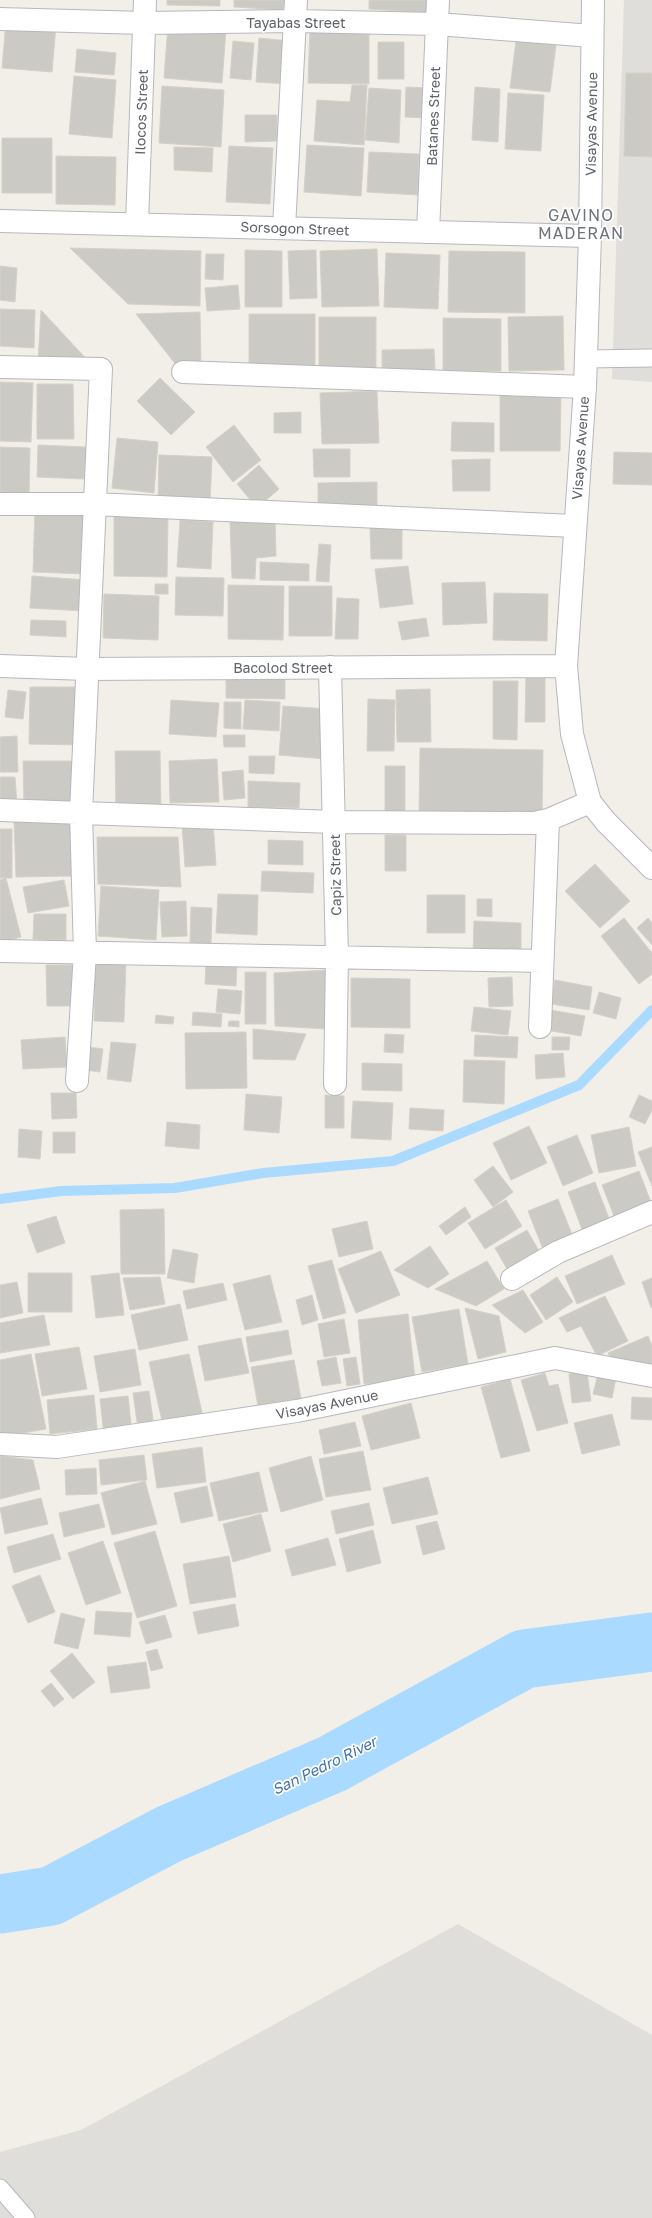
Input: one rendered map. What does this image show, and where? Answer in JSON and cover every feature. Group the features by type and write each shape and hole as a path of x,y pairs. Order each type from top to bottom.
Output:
{"street":[{"name":"Ilocos Street","path":"137,224 145,0"},
{"name":"Batanes Street","path":"428,232 438,0"},
{"name":"Visayas Avenue","path":"593,0 590,236 585,387 574,526 566,666 572,734 590,802 606,822 652,868"},
{"name":"Tayabas Street","path":"0,19 144,23 295,10 437,24 592,36"},
{"path":"284,228 295,10"},
{"name":"Sorsogon Street","path":"0,221 590,236"},
{"path":"0,367 101,369 81,813 85,953 77,1081"},
{"path":"184,372 585,387"},
{"path":"0,504 94,504 574,526"},
{"name":"Bacolod Street","path":"0,666 87,669 566,666"},
{"name":"Capiz Street","path":"330,667 337,957 336,1084"},
{"path":"0,810 334,822 534,823 548,820 590,802"},
{"path":"540,1027 548,820"},
{"path":"0,951 542,961"},
{"path":"512,1280 558,1252 652,1212"},
{"name":"Visayas Avenue","path":"0,1444 57,1447 297,1411 555,1358 652,1376"}],"lane":[{"path":"586,359 652,358"},
{"path":"0,2188 26,2218"}],"shaded area":[{"path":"624,0 652,0 652,382 612,379"},
{"path":"458,1924 652,2035 652,2218 0,2218 0,2152 81,2130"}],"building":[{"path":"167,0 220,0 220,6 167,5"},
{"path":"234,0 284,0 283,10 234,7"},
{"path":"369,0 432,0 431,13 369,9"},
{"path":"6,21 56,25 52,72 2,68"},
{"path":"168,25 226,30 222,83 164,78"},
{"path":"310,28 369,30 369,84 308,83"},
{"path":"259,38 289,41 287,84 256,82"},
{"path":"233,41 254,43 251,80 230,78"},
{"path":"516,41 556,45 550,92 510,88"},
{"path":"378,42 404,42 404,79 378,79"},
{"path":"77,49 116,53 114,75 75,72"},
{"path":"626,73 652,73 652,157 624,156"},
{"path":"74,76 116,80 112,138 69,134"},
{"path":"352,85 367,85 364,145 314,141 317,100 350,102"},
{"path":"162,86 224,90 221,147 159,143"},
{"path":"406,87 431,88 430,118 405,117"},
{"path":"475,87 500,89 498,142 472,140"},
{"path":"369,88 401,90 399,143 365,140"},
{"path":"508,93 544,95 541,151 505,149"},
{"path":"245,115 277,115 277,141 245,142"},
{"path":"2,138 52,138 52,193 2,193"},
{"path":"307,145 364,148 361,196 304,192"},
{"path":"229,146 273,148 270,204 226,202"},
{"path":"174,147 213,148 212,172 174,170"},
{"path":"369,152 419,154 418,195 367,192"},
{"path":"56,156 116,157 115,205 56,204"},
{"path":"70,248 201,251 200,306 128,304"},
{"path":"377,249 379,306 322,307 320,251"},
{"path":"245,250 282,251 282,307 245,307"},
{"path":"316,250 317,298 290,299 288,251"},
{"path":"449,251 525,252 525,313 448,312"},
{"path":"386,253 440,255 438,309 384,307"},
{"path":"206,254 224,254 223,280 205,279"},
{"path":"0,266 17,268 15,302 0,300"},
{"path":"238,285 240,309 207,311 205,288"},
{"path":"0,309 35,310 34,348 0,346"},
{"path":"41,310 91,364 38,363"},
{"path":"200,312 201,366 177,366 136,314"},
{"path":"249,314 315,314 315,367 249,367"},
{"path":"563,316 564,370 509,371 508,317"},
{"path":"319,317 376,317 376,371 319,371"},
{"path":"443,318 501,319 501,371 443,371"},
{"path":"434,349 435,369 382,372 382,350"},
{"path":"160,378 195,412 171,435 137,401"},
{"path":"0,382 33,383 31,442 0,441"},
{"path":"37,384 73,384 74,439 37,439"},
{"path":"377,391 379,443 322,444 320,393"},
{"path":"500,392 561,393 560,451 500,451"},
{"path":"301,412 301,433 274,433 274,413"},
{"path":"452,422 494,423 494,452 451,451"},
{"path":"234,425 261,460 233,482 206,447"},
{"path":"117,438 158,442 154,493 112,488"},
{"path":"38,445 86,447 84,479 37,477"},
{"path":"0,447 30,448 29,495 0,495"},
{"path":"313,449 350,449 350,477 314,477"},
{"path":"614,452 652,453 652,485 613,484"},
{"path":"159,455 212,457 210,505 158,503"},
{"path":"490,459 490,491 453,491 452,460"},
{"path":"259,465 279,489 257,508 237,484"},
{"path":"377,482 377,506 318,506 318,483"},
{"path":"35,507 88,509 86,574 33,572"},
{"path":"114,516 168,516 167,577 114,576"},
{"path":"180,520 213,522 211,569 177,567"},
{"path":"275,520 276,556 256,558 255,579 232,578 230,522"},
{"path":"370,526 402,526 402,559 371,559"},
{"path":"319,544 331,545 329,582 316,581"},
{"path":"260,562 309,564 309,581 260,580"},
{"path":"408,566 413,604 380,608 375,569"},
{"path":"32,576 85,580 84,611 30,608"},
{"path":"176,577 224,578 223,616 175,615"},
{"path":"485,582 487,623 443,625 442,583"},
{"path":"155,584 168,584 168,594 155,594"},
{"path":"228,585 284,586 283,640 228,639"},
{"path":"289,586 332,586 332,636 289,636"},
{"path":"494,593 548,594 547,641 493,640"},
{"path":"104,594 159,596 158,640 103,638"},
{"path":"337,598 359,599 358,639 335,639"},
{"path":"426,618 429,636 402,640 398,622"},
{"path":"31,620 66,621 66,637 30,635"},
{"path":"526,673 545,674 545,722 525,722"},
{"path":"226,675 285,676 285,699 226,698"},
{"path":"493,681 518,681 517,740 493,739"},
{"path":"30,687 84,687 83,745 29,744"},
{"path":"430,689 431,742 397,742 396,690"},
{"path":"8,690 26,692 23,719 5,717"},
{"path":"368,699 395,700 394,751 367,751"},
{"path":"171,700 219,703 216,737 169,734"},
{"path":"245,700 280,702 279,731 243,729"},
{"path":"224,702 241,702 241,729 224,728"},
{"path":"283,706 329,709 325,759 279,755"},
{"path":"223,735 245,735 245,747 224,747"},
{"path":"17,736 18,772 0,772 0,737"},
{"path":"420,748 543,750 542,815 419,812"},
{"path":"115,751 160,751 161,810 116,810"},
{"path":"249,756 275,756 274,774 249,773"},
{"path":"217,759 219,802 170,803 169,761"},
{"path":"23,761 78,761 78,805 24,804"},
{"path":"385,766 405,766 405,811 385,812"},
{"path":"243,770 245,798 224,800 222,772"},
{"path":"0,777 15,777 17,804 0,805"},
{"path":"248,781 300,783 299,808 248,807"},
{"path":"71,819 73,876 16,877 14,821"},
{"path":"213,822 216,865 185,867 182,824"},
{"path":"0,829 12,829 12,878 0,878"},
{"path":"385,835 406,835 406,871 385,871"},
{"path":"97,837 178,837 181,887 98,884"},
{"path":"268,840 303,841 303,865 268,864"},
{"path":"595,864 630,901 600,928 565,891"},
{"path":"262,871 314,873 313,893 261,891"},
{"path":"6,878 21,937 0,943 0,880"},
{"path":"64,880 69,906 28,913 23,887"},
{"path":"101,886 159,890 156,940 98,936"},
{"path":"218,894 258,895 257,935 216,933"},
{"path":"427,895 465,895 465,933 427,933"},
{"path":"477,899 492,899 492,917 477,916"},
{"path":"186,901 187,936 162,937 160,902"},
{"path":"191,907 212,908 211,944 190,944"},
{"path":"34,914 66,914 66,940 33,939"},
{"path":"624,918 652,953 652,974 639,984 601,936"},
{"path":"648,918 652,923 652,945 637,928"},
{"path":"474,921 521,923 521,960 473,957"},
{"path":"95,960 126,961 124,1022 94,1021"},
{"path":"206,962 237,963 236,986 205,984"},
{"path":"46,965 72,965 74,1006 47,1006"},
{"path":"328,970 326,1029 275,1026 274,973"},
{"path":"245,972 266,972 266,1024 245,1024"},
{"path":"512,977 513,1006 489,1007 488,978"},
{"path":"351,978 410,979 410,1028 351,1027"},
{"path":"555,980 592,987 589,1010 551,1004"},
{"path":"218,989 242,991 240,1014 216,1012"},
{"path":"599,992 621,998 616,1019 593,1013"},
{"path":"474,1007 511,1011 508,1035 471,1031"},
{"path":"550,1010 585,1016 581,1036 546,1030"},
{"path":"193,1012 222,1014 221,1027 192,1025"},
{"path":"156,1015 174,1017 173,1024 155,1023"},
{"path":"229,1021 239,1021 239,1027 228,1026"},
{"path":"253,1029 306,1034 295,1060 253,1059"},
{"path":"246,1032 247,1088 186,1089 185,1033"},
{"path":"385,1034 404,1035 403,1053 384,1052"},
{"path":"475,1035 518,1037 517,1058 474,1056"},
{"path":"65,1037 67,1067 23,1069 21,1040"},
{"path":"552,1037 570,1037 569,1050 552,1050"},
{"path":"111,1042 136,1044 131,1082 107,1079"},
{"path":"88,1047 103,1049 100,1072 85,1070"},
{"path":"563,1053 565,1077 536,1079 535,1055"},
{"path":"464,1060 505,1061 504,1104 463,1102"},
{"path":"362,1063 402,1064 402,1091 362,1090"},
{"path":"51,1093 76,1093 77,1118 52,1119"},
{"path":"246,1094 282,1097 279,1133 244,1130"},
{"path":"325,1095 344,1096 344,1128 325,1128"},
{"path":"639,1095 652,1101 652,1110 645,1124 629,1117"},
{"path":"353,1101 393,1103 391,1140 351,1138"},
{"path":"410,1108 444,1110 443,1131 409,1129"},
{"path":"167,1122 200,1125 199,1149 165,1146"},
{"path":"529,1126 547,1163 511,1180 493,1143"},
{"path":"629,1127 636,1166 599,1173 591,1135"},
{"path":"19,1129 42,1131 40,1159 18,1157"},
{"path":"53,1132 75,1132 75,1153 53,1153"},
{"path":"577,1135 593,1173 563,1186 547,1147"},
{"path":"652,1147 652,1186 638,1152"},
{"path":"493,1166 513,1192 493,1207 474,1180"},
{"path":"639,1171 652,1205 616,1221 602,1185"},
{"path":"595,1182 610,1221 583,1232 568,1192"},
{"path":"558,1199 573,1237 543,1249 528,1211"},
{"path":"506,1200 522,1226 485,1249 468,1223"},
{"path":"465,1207 471,1217 446,1235 439,1226"},
{"path":"164,1209 165,1274 121,1274 120,1210"},
{"path":"56,1216 65,1243 37,1253 27,1225"},
{"path":"367,1221 373,1249 339,1257 332,1229"},
{"path":"527,1230 542,1256 510,1274 495,1248"},
{"path":"430,1246 449,1274 428,1288 394,1270"},
{"path":"173,1249 198,1254 194,1283 167,1278"},
{"path":"381,1251 400,1295 356,1313 338,1269"},
{"path":"612,1255 625,1284 577,1304 565,1276"},
{"path":"332,1260 346,1313 323,1319 308,1266"},
{"path":"487,1261 504,1289 476,1306 435,1289"},
{"path":"28,1273 72,1273 72,1312 28,1312"},
{"path":"119,1273 124,1315 96,1318 91,1276"},
{"path":"270,1275 282,1322 245,1330 233,1284"},
{"path":"160,1277 165,1304 130,1310 123,1278"},
{"path":"557,1277 573,1302 546,1320 530,1295"},
{"path":"652,1278 652,1307 651,1308 642,1282"},
{"path":"17,1282 23,1313 0,1318 0,1285"},
{"path":"223,1283 227,1300 187,1309 183,1291"},
{"path":"523,1290 543,1322 525,1333 492,1305"},
{"path":"312,1295 318,1320 302,1325 296,1300"},
{"path":"605,1296 628,1341 597,1356 581,1326 567,1332 559,1318"},
{"path":"180,1304 188,1340 139,1350 131,1315"},
{"path":"465,1308 499,1316 506,1352 478,1359"},
{"path":"459,1309 468,1364 422,1372 412,1317"},
{"path":"408,1314 415,1379 364,1384 358,1320"},
{"path":"44,1315 50,1345 0,1353 0,1323"},
{"path":"344,1319 350,1353 324,1357 318,1324"},
{"path":"288,1330 292,1354 250,1362 246,1337"},
{"path":"648,1336 652,1346 652,1367 614,1365 608,1353"},
{"path":"241,1338 249,1373 205,1381 198,1346"},
{"path":"79,1347 87,1389 42,1396 35,1354"},
{"path":"135,1349 141,1385 100,1392 94,1356"},
{"path":"31,1354 46,1429 0,1437 0,1360"},
{"path":"189,1354 203,1417 163,1426 149,1362"},
{"path":"336,1357 341,1383 322,1386 317,1361"},
{"path":"356,1357 360,1384 347,1386 343,1359"},
{"path":"294,1360 302,1404 259,1412 251,1367"},
{"path":"587,1372 591,1401 572,1403 569,1374"},
{"path":"545,1373 549,1386 558,1384 568,1423 537,1431 521,1380"},
{"path":"598,1374 616,1378 612,1398 593,1394"},
{"path":"510,1379 530,1451 501,1458 481,1387"},
{"path":"149,1391 154,1427 138,1429 133,1393"},
{"path":"94,1395 97,1429 50,1434 47,1400"},
{"path":"128,1396 132,1433 104,1436 100,1399"},
{"path":"632,1397 652,1398 652,1420 631,1419"},
{"path":"411,1403 420,1438 371,1450 362,1416"},
{"path":"612,1414 620,1445 582,1454 574,1423"},
{"path":"355,1422 361,1446 324,1454 319,1430"},
{"path":"202,1447 206,1482 157,1488 152,1454"},
{"path":"363,1451 371,1490 326,1497 319,1459"},
{"path":"144,1455 147,1480 101,1485 99,1460"},
{"path":"0,1456 33,1460 40,1489 0,1499"},
{"path":"311,1456 323,1500 281,1512 269,1468"},
{"path":"96,1468 97,1494 66,1495 65,1470"},
{"path":"259,1472 268,1511 219,1521 210,1483"},
{"path":"428,1477 438,1514 392,1524 383,1488"},
{"path":"145,1481 157,1524 112,1535 101,1493"},
{"path":"207,1486 213,1516 181,1523 174,1493"},
{"path":"41,1498 48,1524 5,1534 0,1508"},
{"path":"369,1503 374,1525 336,1534 331,1511"},
{"path":"99,1504 105,1527 64,1537 59,1513"},
{"path":"261,1514 271,1551 233,1562 223,1524"},
{"path":"437,1521 445,1549 423,1555 416,1526"},
{"path":"373,1530 381,1563 347,1572 339,1539"},
{"path":"155,1531 177,1606 137,1618 114,1543"},
{"path":"53,1534 61,1559 14,1573 7,1547"},
{"path":"328,1538 336,1565 292,1576 285,1550"},
{"path":"103,1541 121,1593 86,1605 68,1553"},
{"path":"229,1556 236,1597 190,1604 183,1564"},
{"path":"40,1575 55,1612 28,1623 12,1586"},
{"path":"235,1604 239,1626 198,1634 193,1612"},
{"path":"96,1611 132,1613 130,1637 94,1634"},
{"path":"61,1613 85,1619 78,1649 54,1643"},
{"path":"165,1615 172,1637 146,1644 139,1622"},
{"path":"157,1649 163,1668 151,1671 146,1652"},
{"path":"72,1653 95,1682 73,1699 50,1671"},
{"path":"146,1662 150,1688 111,1693 107,1667"},
{"path":"51,1683 64,1699 54,1707 41,1691"}],"waterway":[{"path":"0,1199 61,1191 175,1188 263,1173 393,1161 579,1085 652,1010"},
{"name":"San Pedro River","path":"0,1904 51,1896 169,1834 332,1764 524,1659 652,1642"}],"district":[{"name":"GAVINO MADERAN","path":"581,224"}]}
